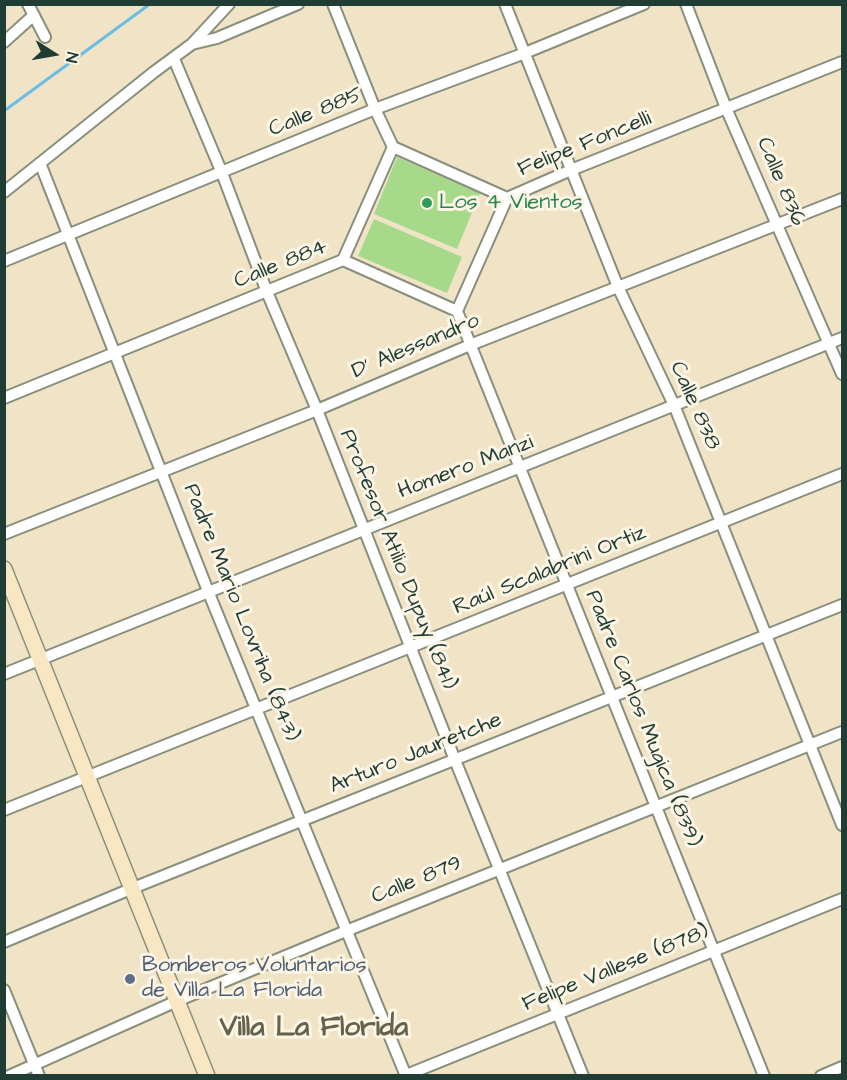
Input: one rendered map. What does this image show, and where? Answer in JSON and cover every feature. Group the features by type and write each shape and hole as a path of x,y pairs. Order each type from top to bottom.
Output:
{"main road":[{"path":"4,569 207,1076"}],"street":[{"path":"28,4 45,37"},
{"path":"4,192 192,44 229,4"},
{"path":"192,44 217,39 298,4"},
{"path":"333,4 375,109 393,147 343,260"},
{"name":"Calle 838","path":"505,4 618,287 674,405 843,825"},
{"name":"Calle 885","path":"4,261 375,109 525,53 644,4"},
{"name":"Calle 836","path":"686,4 726,108 843,374"},
{"path":"4,42 34,15"},
{"name":"Profesor Atilio Dupuy (841)","path":"174,59 222,173 267,292 317,410 455,760 584,1076"},
{"name":"Felipe Foncelli","path":"393,147 507,198 571,170 843,62"},
{"name":"Padre Mario Lovriha (843)","path":"40,163 208,591 405,1075"},
{"path":"457,311 507,198"},
{"name":"D' Alessandro","path":"4,534 317,410 470,345 843,199"},
{"name":"Calle 884","path":"4,398 343,260 457,311"},
{"name":"Padre Carlos Mugica (839)","path":"457,311 764,1076"},
{"name":"Homero Manzi","path":"4,674 843,338"},
{"name":"Raúl Scalabrini Ortiz","path":"4,810 843,474"},
{"name":"Arturo Jauretche","path":"4,942 133,888 843,604"},
{"name":"Calle 879","path":"9,1076 37,1070 177,1001 346,931 843,732"},
{"name":"Felipe Vallese (878)","path":"405,1075 843,899"},
{"path":"4,990 37,1070"},
{"path":"821,1076 843,1067"}],"green space":[{"name":"Los 4 Vientos","path":"397,157 480,193 457,249 374,214"},
{"path":"374,219 462,257 447,293 358,256"}],"waterway":[{"path":"4,111 150,4"}],"place":[{"name":"Los 4 Vientos","path":"427,203"},
{"name":"Bomberos Voluntarios de Villa La Florida","path":"130,979"}],"district":[{"name":"Villa La Florida","path":"314,1029"}]}
